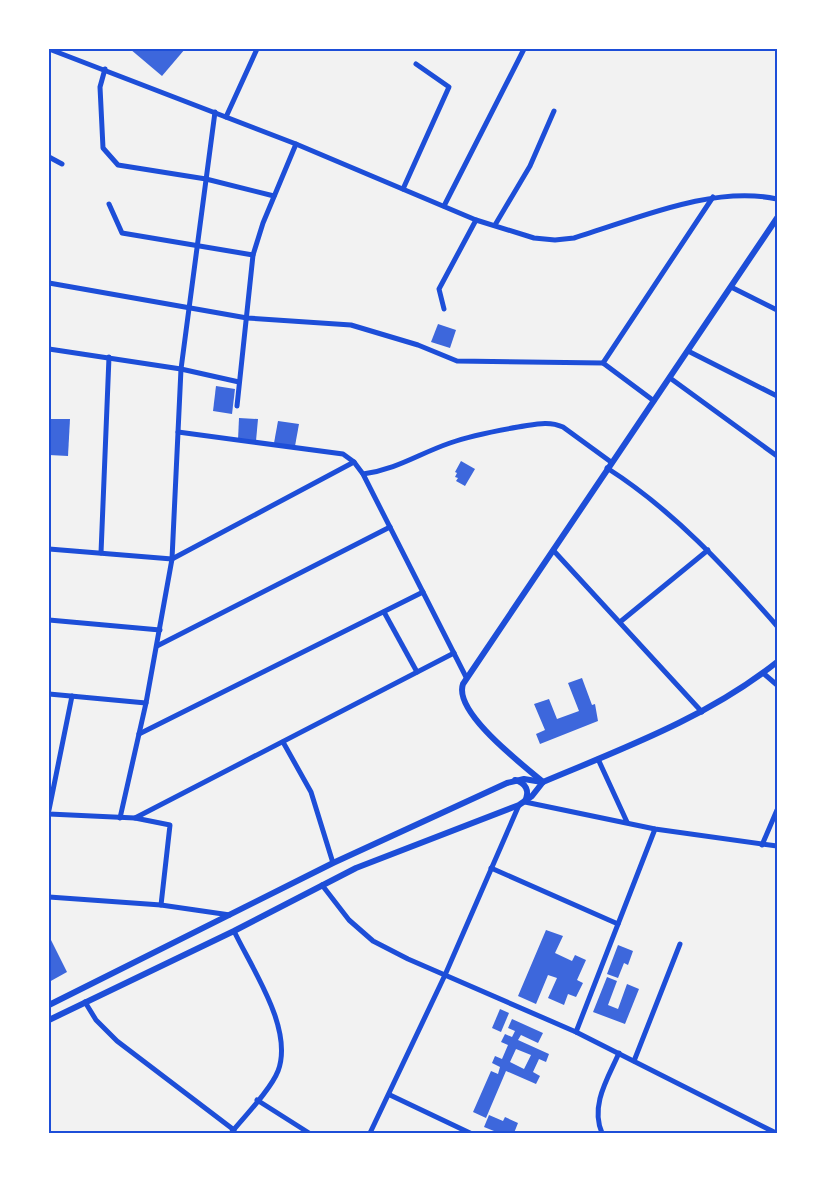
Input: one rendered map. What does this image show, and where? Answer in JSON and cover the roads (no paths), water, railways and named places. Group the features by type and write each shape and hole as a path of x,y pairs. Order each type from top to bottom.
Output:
{"street":[{"path":"49,49 296,144 476,220 534,238 564,240 713,197 741,194 777,199"},
{"path":"226,118 257,49"},
{"path":"444,206 524,49"},
{"path":"403,189 449,87 416,64"},
{"path":"105,70 100,87 103,148 118,166 206,179 274,196"},
{"path":"495,225 530,166 554,111"},
{"path":"120,818 146,703 172,559 181,369 214,112"},
{"path":"237,406 253,255 274,196 296,144"},
{"path":"49,157 62,164"},
{"path":"603,363 713,197"},
{"path":"109,204 122,233 253,255"},
{"path":"543,782 487,731 466,707 461,692 466,677 777,218"},
{"path":"444,309 439,289 476,220"},
{"path":"49,283 247,318 351,326 418,344 457,361 603,363 654,401"},
{"path":"732,286 777,310"},
{"path":"49,349 181,369 239,382"},
{"path":"688,351 777,396"},
{"path":"101,553 109,357"},
{"path":"670,378 777,456"},
{"path":"363,474 401,465 450,443 471,437 549,423 563,427 638,488 708,550 777,626"},
{"path":"178,432 343,454 354,462 363,474 466,677"},
{"path":"49,549 172,559 354,462"},
{"path":"157,646 390,527"},
{"path":"553,550 702,712"},
{"path":"620,622 708,550"},
{"path":"139,734 423,592"},
{"path":"384,612 417,672"},
{"path":"49,620 160,630"},
{"path":"135,818 454,653"},
{"path":"49,1020 234,931 356,868 522,803 543,782 702,712 777,662"},
{"path":"763,673 777,685"},
{"path":"49,694 146,703"},
{"path":"72,696 49,812 135,818 170,825 161,905"},
{"path":"283,742 312,792 333,863"},
{"path":"598,759 628,822"},
{"path":"49,1005 333,863 514,780 524,779 543,782"},
{"path":"370,1133 390,1095 522,803 528,795 526,788 521,782 514,780"},
{"path":"522,803 628,822 655,829 777,846"},
{"path":"762,844 777,810"},
{"path":"576,1032 655,829"},
{"path":"492,868 618,924"},
{"path":"322,885 349,920 373,942 576,1032 776,1133"},
{"path":"49,897 161,905 231,915"},
{"path":"85,1002 96,1020 118,1041 233,1132 277,1073 282,1046 275,1014 234,931"},
{"path":"634,1061 680,944"},
{"path":"602,1133 598,1121 599,1102 619,1053"},
{"path":"390,1095 470,1133"},
{"path":"257,1100 309,1133"},
{"path":"453,1133 456,1127"}]}
